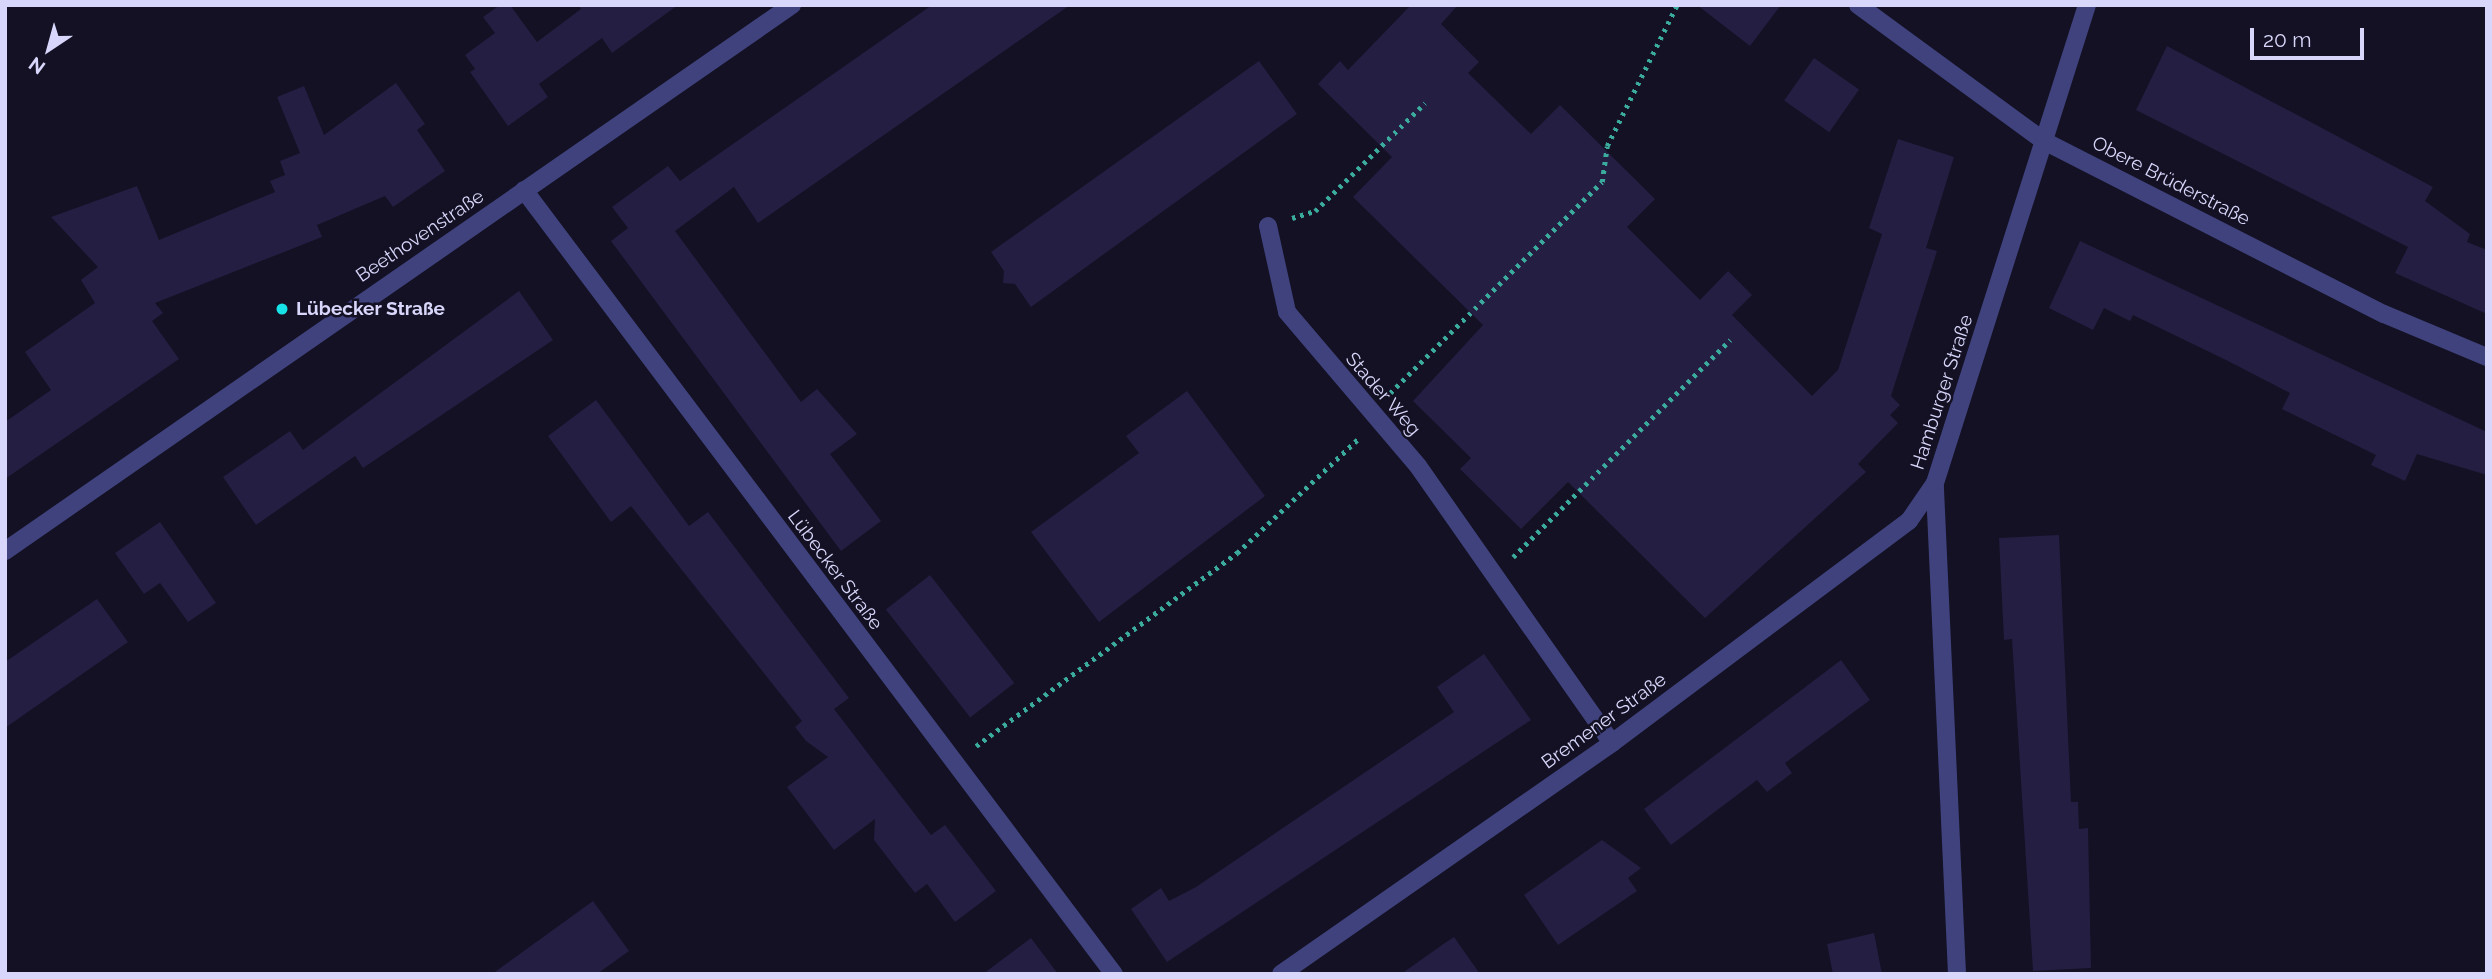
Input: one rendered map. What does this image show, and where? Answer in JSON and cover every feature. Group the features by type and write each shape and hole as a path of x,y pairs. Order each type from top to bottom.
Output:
{"street":[{"name":"Beethovenstraße","path":"5,551 792,5"},
{"name":"Obere Brüderstraße","path":"1858,5 2044,141 2384,314 2487,357"},
{"name":"Hamburger Straße","path":"1957,974 1935,483 2087,5"},
{"name":"Lübecker Straße","path":"524,190 1115,974"},
{"name":"Stader Weg","path":"1268,226 1287,312 1418,466 1612,743"},
{"name":"Bremener Straße","path":"1281,974 1612,743 1909,521 1935,483"}],"path":[{"path":"1268,226 1315,211 1425,103"},
{"path":"1495,576 1730,340"}],"building":[{"path":"500,5 510,5 537,42 581,9 578,5 678,5 612,53 602,38 539,84 548,97 508,126 470,72 475,69 465,55 495,33 483,17"},
{"path":"932,5 1070,5 758,223 734,187 675,231 801,402 817,389 857,434 830,454 881,521 841,551 611,241 628,228 612,207 668,166 680,181"},
{"path":"1411,5 1458,5 1441,24 1479,62 1468,73 1531,134 1560,105 1655,199 1627,227 1700,300 1728,271 1752,295 1732,315 1812,396 1838,370 1882,234 1869,228 1898,139 1954,157 1926,248 1937,251 1891,396 1900,405 1890,415 1898,423 1858,464 1866,472 1705,618 1568,482 1521,529 1460,469 1471,458 1413,401 1483,325 1353,197 1392,157 1318,84 1340,61 1348,70"},
{"path":"1697,5 1781,5 1750,46"},
{"path":"2167,46 2433,187 2425,201 2470,234 2467,242 2487,250 2487,314 2395,273 2408,247 2136,110"},
{"path":"1814,58 1859,90 1829,132 1784,101"},
{"path":"1259,61 1297,114 1031,307 1015,284 1003,283 1004,271 991,252"},
{"path":"396,83 425,124 417,130 445,171 393,207 385,196 317,225 322,237 155,303 163,313 152,321 179,359 5,479 5,422 51,390 25,352 95,303 81,280 98,267 51,217 137,186 159,240 275,192 270,181 285,175 280,161 300,153 277,97 304,86 324,135"},
{"path":"2080,241 2487,432 2487,475 2417,454 2405,481 2371,465 2376,455 2282,409 2290,393 2226,360 2133,315 2130,321 2104,308 2093,330 2049,308"},
{"path":"519,291 553,340 363,468 355,456 256,525 223,477 290,431 303,450"},
{"path":"1187,391 1265,496 1099,622 1031,532 1139,453 1126,436"},
{"path":"596,400 689,526 708,512 849,698 834,709 931,835 945,825 996,891 955,922 927,884 915,893 874,840 875,819 834,850 787,787 828,757 806,741 795,727 802,721 631,506 611,522 548,436"},
{"path":"160,522 216,603 188,622 160,583 144,594 115,553"},
{"path":"2059,535 2071,802 2078,802 2079,829 2088,828 2091,968 2033,971 2012,639 2004,640 1999,538"},
{"path":"930,575 1014,683 970,717 886,609"},
{"path":"97,599 128,642 5,728 5,662"},
{"path":"1484,654 1531,720 1167,962 1131,909 1161,888 1169,901 1196,887 1454,712 1437,687"},
{"path":"1841,660 1870,700 1785,763 1792,773 1767,792 1757,780 1671,845 1644,809"},
{"path":"1602,840 1641,868 1628,878 1637,891 1558,945 1524,895"},
{"path":"593,901 629,951 597,974 492,974"},
{"path":"1874,933 1882,974 1833,974 1827,944"},
{"path":"1454,937 1480,974 1401,974 1442,945"},
{"path":"1031,938 1058,974 983,974"}],"place":[{"name":"Lübecker Straße","path":"282,309"}]}
